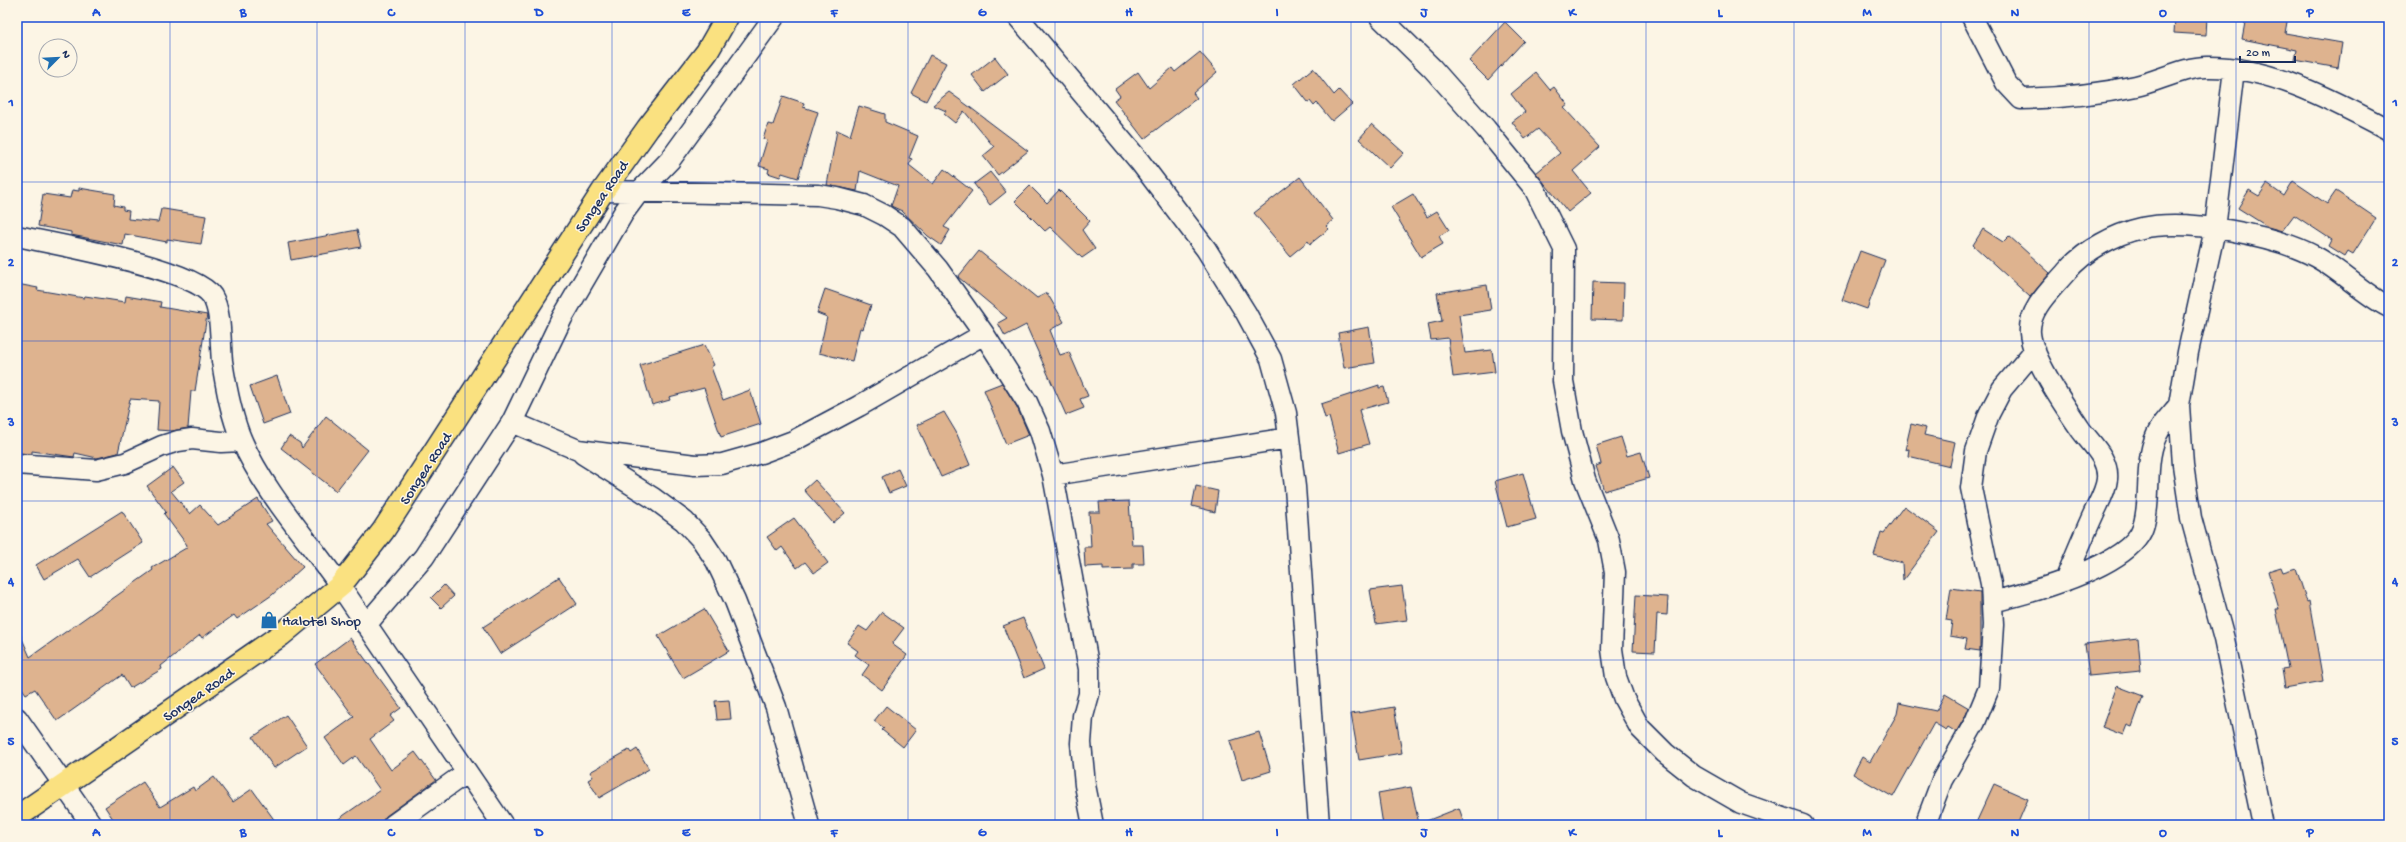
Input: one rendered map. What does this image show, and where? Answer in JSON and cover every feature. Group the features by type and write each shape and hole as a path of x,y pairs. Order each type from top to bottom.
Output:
{"highway":[{"name":"Songea Road","path":"17,818 281,635 340,586 383,531 603,191 648,128 707,52 727,17"}],"street":[{"path":"366,625 424,557 512,422 582,282 624,212 639,192 670,160 774,17"},
{"path":"1018,17 1140,162 1206,249 1246,313 1271,359 1286,413 1289,438 1319,825"},
{"path":"1380,17 1432,68 1486,129 1534,188 1564,249 1563,381 1572,430 1586,480 1610,547 1615,572 1612,649 1616,677 1624,699 1640,728 1665,753 1694,776 1741,803 1803,825"},
{"path":"1972,17 2006,84 2021,99 2117,90 2205,67 2234,69 2256,73 2288,83 2327,99 2389,130"},
{"path":"2234,69 2215,229 2189,345 2179,405 2182,464 2191,518 2224,639 2263,825"},
{"path":"603,191 818,195 837,198 864,205 884,215 902,227 918,245 984,334 1027,402 1040,431 1053,476 1089,669 1089,694 1083,716 1081,743 1085,785 1093,825"},
{"path":"2065,581 2107,479 2103,456 2053,388 2035,350 2030,336 2029,321 2039,304 2075,261 2089,251 2115,237 2141,228 2161,225 2215,229 2262,237 2304,252 2341,273 2389,307"},
{"path":"17,236 99,254 163,271 192,281 212,296 220,324 222,360 231,410 242,441 262,475 340,586 503,825"},
{"path":"578,450 695,464 722,464 761,454 830,422 984,334"},
{"path":"1925,825 1942,780 1975,722 1989,688 1992,654 1991,584 1973,500 1972,470 1989,414 2002,389 2035,350"},
{"path":"1992,602 2029,593 2065,581 2126,550 2137,538 2143,528 2147,510 2152,455 2156,437 2160,429 2179,405"},
{"path":"512,422 578,450 653,498 684,521 702,540 716,561 735,601 776,707 809,825"},
{"path":"1053,476 1289,438"},
{"path":"17,464 96,470 125,463 162,446 178,441 192,439 221,442 242,441"},
{"path":"17,718 92,825"},
{"path":"393,825 467,772"}],"building":[{"path":"2175,17 2207,17 2206,35 2174,33"},
{"path":"2246,17 2262,17 2287,22 2285,33 2342,43 2338,68 2295,60 2297,50 2242,39"},
{"path":"1505,22 1524,41 1488,80 1469,61"},
{"path":"1200,52 1217,72 1193,93 1197,98 1144,139 1114,100 1120,96 1115,89 1138,72 1149,88 1172,68 1175,72"},
{"path":"930,55 946,63 926,101 911,93"},
{"path":"995,57 1008,74 985,92 972,75"},
{"path":"1313,68 1334,95 1339,90 1352,104 1332,121 1317,103 1314,106 1310,101 1308,102 1294,84"},
{"path":"1536,73 1550,90 1554,87 1568,105 1564,108 1600,147 1573,171 1591,193 1568,212 1536,173 1560,153 1538,129 1525,139 1512,122 1525,112 1511,94"},
{"path":"949,92 1028,151 998,175 983,156 994,147 964,111 955,123 944,114 946,111 933,105"},
{"path":"783,96 804,103 803,107 818,112 798,178 782,173 780,177 768,173 769,169 759,166 767,140 763,139 768,124 773,125"},
{"path":"859,106 885,114 885,122 918,136 909,158 912,159 909,165 933,184 944,169 972,191 944,227 950,230 941,245 928,236 902,211 891,206 898,186 860,171 857,191 827,185 837,130 850,136"},
{"path":"1372,124 1404,153 1390,168 1359,139"},
{"path":"990,172 1006,192 990,205 974,184"},
{"path":"1300,177 1333,220 1326,226 1329,229 1310,244 1308,241 1290,256 1254,213"},
{"path":"2293,181 2327,204 2336,191 2376,218 2353,254 2348,251 2345,256 2329,246 2332,240 2294,215 2282,231 2268,227 2238,208 2249,190 2259,196 2267,184 2284,196"},
{"path":"1030,186 1047,203 1059,190 1090,221 1082,230 1095,249 1082,258 1050,227 1045,231 1015,201"},
{"path":"79,188 115,194 114,205 123,207 123,210 129,211 128,219 158,222 161,209 206,216 201,244 167,239 167,242 125,234 123,245 71,235 71,232 38,226 43,194 70,198 72,190 79,191"},
{"path":"1413,194 1427,217 1437,211 1449,230 1439,236 1443,244 1421,257 1391,207"},
{"path":"1983,229 2003,242 2009,236 2050,273 2030,297 1973,245"},
{"path":"357,230 361,247 291,260 288,243"},
{"path":"979,251 1037,298 1047,293 1064,322 1050,330 1060,355 1069,352 1088,396 1080,399 1084,408 1066,415 1026,325 1005,336 998,323 1007,318 958,277"},
{"path":"1860,251 1885,260 1867,309 1842,300"},
{"path":"1593,282 1624,283 1623,320 1592,319"},
{"path":"17,284 38,288 37,290 84,298 85,296 125,302 126,296 161,302 160,307 207,315 195,391 191,391 188,428 172,431 157,430 159,401 130,399 118,453 97,458 75,453 74,457 32,451 32,454 17,453"},
{"path":"1487,285 1491,310 1459,315 1465,353 1492,350 1495,372 1453,377 1448,338 1431,340 1428,324 1442,321 1437,293"},
{"path":"825,289 871,305 863,329 860,328 852,361 819,353 827,317 817,313"},
{"path":"1369,327 1375,363 1344,368 1338,333"},
{"path":"704,345 714,365 711,367 723,400 750,390 761,424 721,437 704,388 669,397 670,400 652,405 640,365"},
{"path":"277,376 290,414 263,424 250,386"},
{"path":"1002,383 1017,407 1029,435 1006,444 984,390"},
{"path":"1379,385 1379,388 1384,387 1388,402 1359,410 1369,444 1339,453 1329,417 1325,418 1321,404"},
{"path":"944,412 956,432 970,465 941,477 917,425"},
{"path":"326,416 368,450 336,491 281,448 289,436 300,443 302,448"},
{"path":"1911,424 1926,428 1924,435 1955,442 1950,466 1908,456 1909,449 1905,450"},
{"path":"1621,437 1627,456 1641,452 1649,478 1604,491 1596,466 1601,464 1596,445"},
{"path":"173,467 184,482 171,491 190,514 200,505 218,525 258,499 272,521 266,524 303,567 272,595 237,619 234,615 202,638 200,635 161,666 162,669 130,688 122,675 57,721 35,689 26,694 17,681 17,627 30,657 153,570 152,568 186,548 187,545 164,514 166,512 147,486"},
{"path":"898,469 906,486 889,493 882,477"},
{"path":"1523,473 1536,519 1507,527 1495,481"},
{"path":"815,480 845,513 833,523 804,490"},
{"path":"1196,486 1218,491 1215,512 1192,506"},
{"path":"1129,501 1132,545 1143,545 1144,564 1133,564 1133,569 1103,570 1103,566 1085,567 1084,547 1091,547 1089,512 1100,512 1099,502"},
{"path":"1904,506 1939,532 1903,580 1902,563 1874,555 1881,532 1884,533"},
{"path":"122,511 143,543 90,577 78,559 44,579 36,565"},
{"path":"794,518 828,563 814,573 805,562 797,568 782,547 777,551 767,537"},
{"path":"2281,567 2283,572 2296,568 2307,602 2309,601 2323,681 2285,688 2282,669 2288,668 2276,609 2279,609 2268,571"},
{"path":"559,577 577,604 500,654 483,627"},
{"path":"444,585 454,596 441,608 431,598"},
{"path":"1402,586 1407,620 1376,624 1370,590"},
{"path":"1951,588 1980,592 1980,651 1965,649 1967,639 1950,636 1952,621 1946,620"},
{"path":"1636,595 1668,597 1667,615 1657,614 1655,652 1633,651"},
{"path":"704,609 729,651 683,678 658,636"},
{"path":"882,612 904,628 892,644 907,655 882,690 862,675 869,665 855,655 858,651 847,643 859,626 867,631"},
{"path":"1023,618 1044,669 1024,678 1003,626"},
{"path":"350,638 401,708 390,716 394,721 370,739 391,770 415,752 436,780 386,816 382,825 330,825 380,790 356,756 344,765 325,738 354,717 315,664"},
{"path":"2138,638 2141,671 2089,676 2085,644"},
{"path":"2117,686 2143,696 2132,727 2127,725 2123,735 2102,727"},
{"path":"1945,694 1969,708 1965,717 1956,732 1948,727 1946,730 1934,723 1893,797 1853,774 1862,757 1870,762 1897,714 1899,703 1936,711"},
{"path":"729,700 731,719 717,720 715,701"},
{"path":"886,706 916,730 903,747 882,730 884,728 874,721"},
{"path":"1394,707 1402,753 1359,760 1351,714"},
{"path":"286,715 307,746 274,768 253,737"},
{"path":"1259,732 1271,771 1242,780 1230,741"},
{"path":"637,749 649,769 599,798 588,780 593,777 590,772 629,750 631,753"},
{"path":"214,777 233,802 252,789 278,825 117,825 105,807 143,782 160,807 193,787 195,791"},
{"path":"1994,784 2028,799 2017,825 1975,825"},
{"path":"1411,787 1419,824 1459,808 1465,825 1383,825 1378,793"}],"place":[{"name":"Halotel Shop","path":"269,620"}]}
